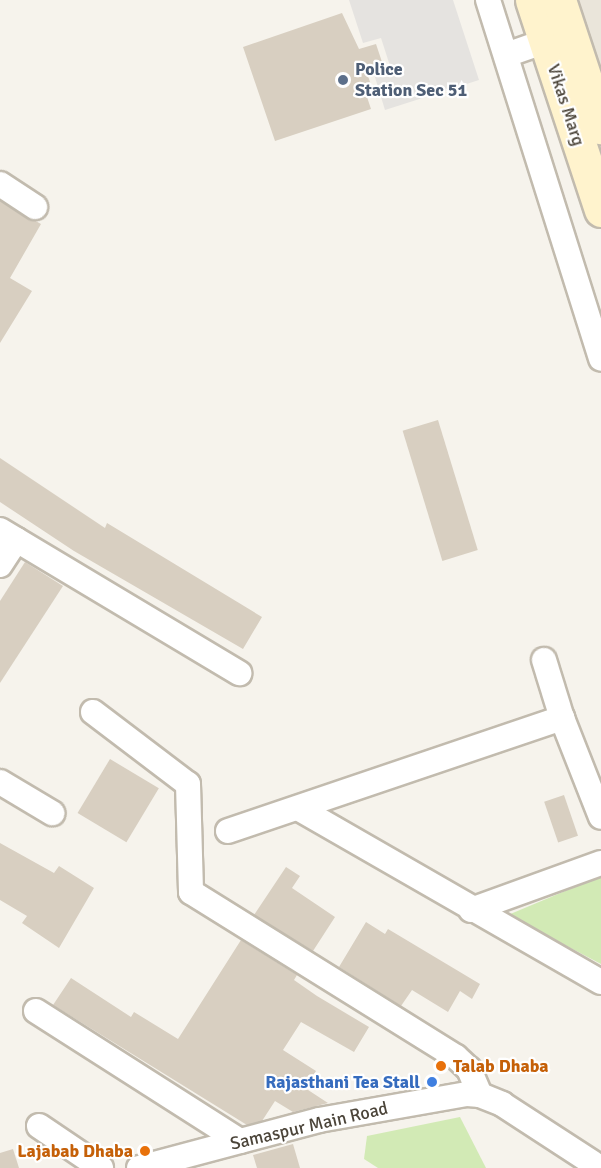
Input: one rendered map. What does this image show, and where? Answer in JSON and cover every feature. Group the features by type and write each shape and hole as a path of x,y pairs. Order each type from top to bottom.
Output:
{"main road":[{"name":"Vikas Marg","path":"532,0 557,37 601,127"},
{"name":"Vikas Marg","path":"559,0 557,37 601,210"}],"street":[{"path":"488,0 601,359"},
{"path":"506,55 557,37"},
{"path":"0,183 35,207"},
{"path":"0,565 8,535 239,673"},
{"path":"544,660 562,718 601,817"},
{"path":"93,712 188,784 191,892 456,1057 469,1068 480,1095 502,1104 591,1164"},
{"path":"228,831 562,718"},
{"path":"0,782 52,813"},
{"path":"298,808 471,910 601,982"},
{"path":"471,910 601,863"},
{"path":"36,1011 240,1142"},
{"name":"Samaspur Main Road","path":"139,1168 319,1120 454,1095 480,1095"},
{"path":"39,1126 101,1168"}],"shaded area":[{"path":"349,0 453,0 479,80 385,110 374,74 391,69 381,38 363,43"},
{"path":"575,0 601,0 601,78"}],"green space":[{"path":"601,876 601,964 508,915"},
{"path":"460,1117 486,1168 378,1168 364,1159 367,1136"}],"building":[{"name":"Police Station Sec 51","path":"342,13 359,49 376,44 383,65 366,70 372,88 365,91 371,109 275,141 243,47"},
{"path":"0,201 41,224 10,278 32,291 0,343"},
{"path":"438,420 478,550 442,561 403,431"},
{"path":"0,458 105,528 107,523 262,617 243,649 74,551 0,502"},
{"path":"25,562 63,586 0,683 0,601"},
{"path":"110,759 159,788 126,842 78,813"},
{"path":"564,795 578,836 558,842 544,802"},
{"path":"0,843 54,873 59,866 94,888 59,948 22,923 27,916 0,900"},
{"path":"286,867 300,876 292,888 335,917 313,951 254,915"},
{"path":"366,922 385,934 388,929 480,984 472,999 460,991 448,1012 412,990 401,1006 339,967"},
{"path":"241,940 297,975 294,980 317,996 369,1027 354,1052 301,1022 283,1050 316,1071 305,1088 328,1103 293,1112 275,1101 262,1121 247,1125 53,1005 71,978 131,1017 134,1012 178,1039"},
{"path":"293,1144 300,1168 257,1168 253,1155"},
{"path":"13,1149 19,1168 0,1168 0,1153"}],"place":[{"name":"Police Station Sec 51","path":"343,80"},
{"name":"Talab Dhaba","path":"441,1066"},
{"name":"Rajasthani Tea Stall","path":"432,1082"},
{"name":"Lajabab Dhaba","path":"145,1151"}]}
